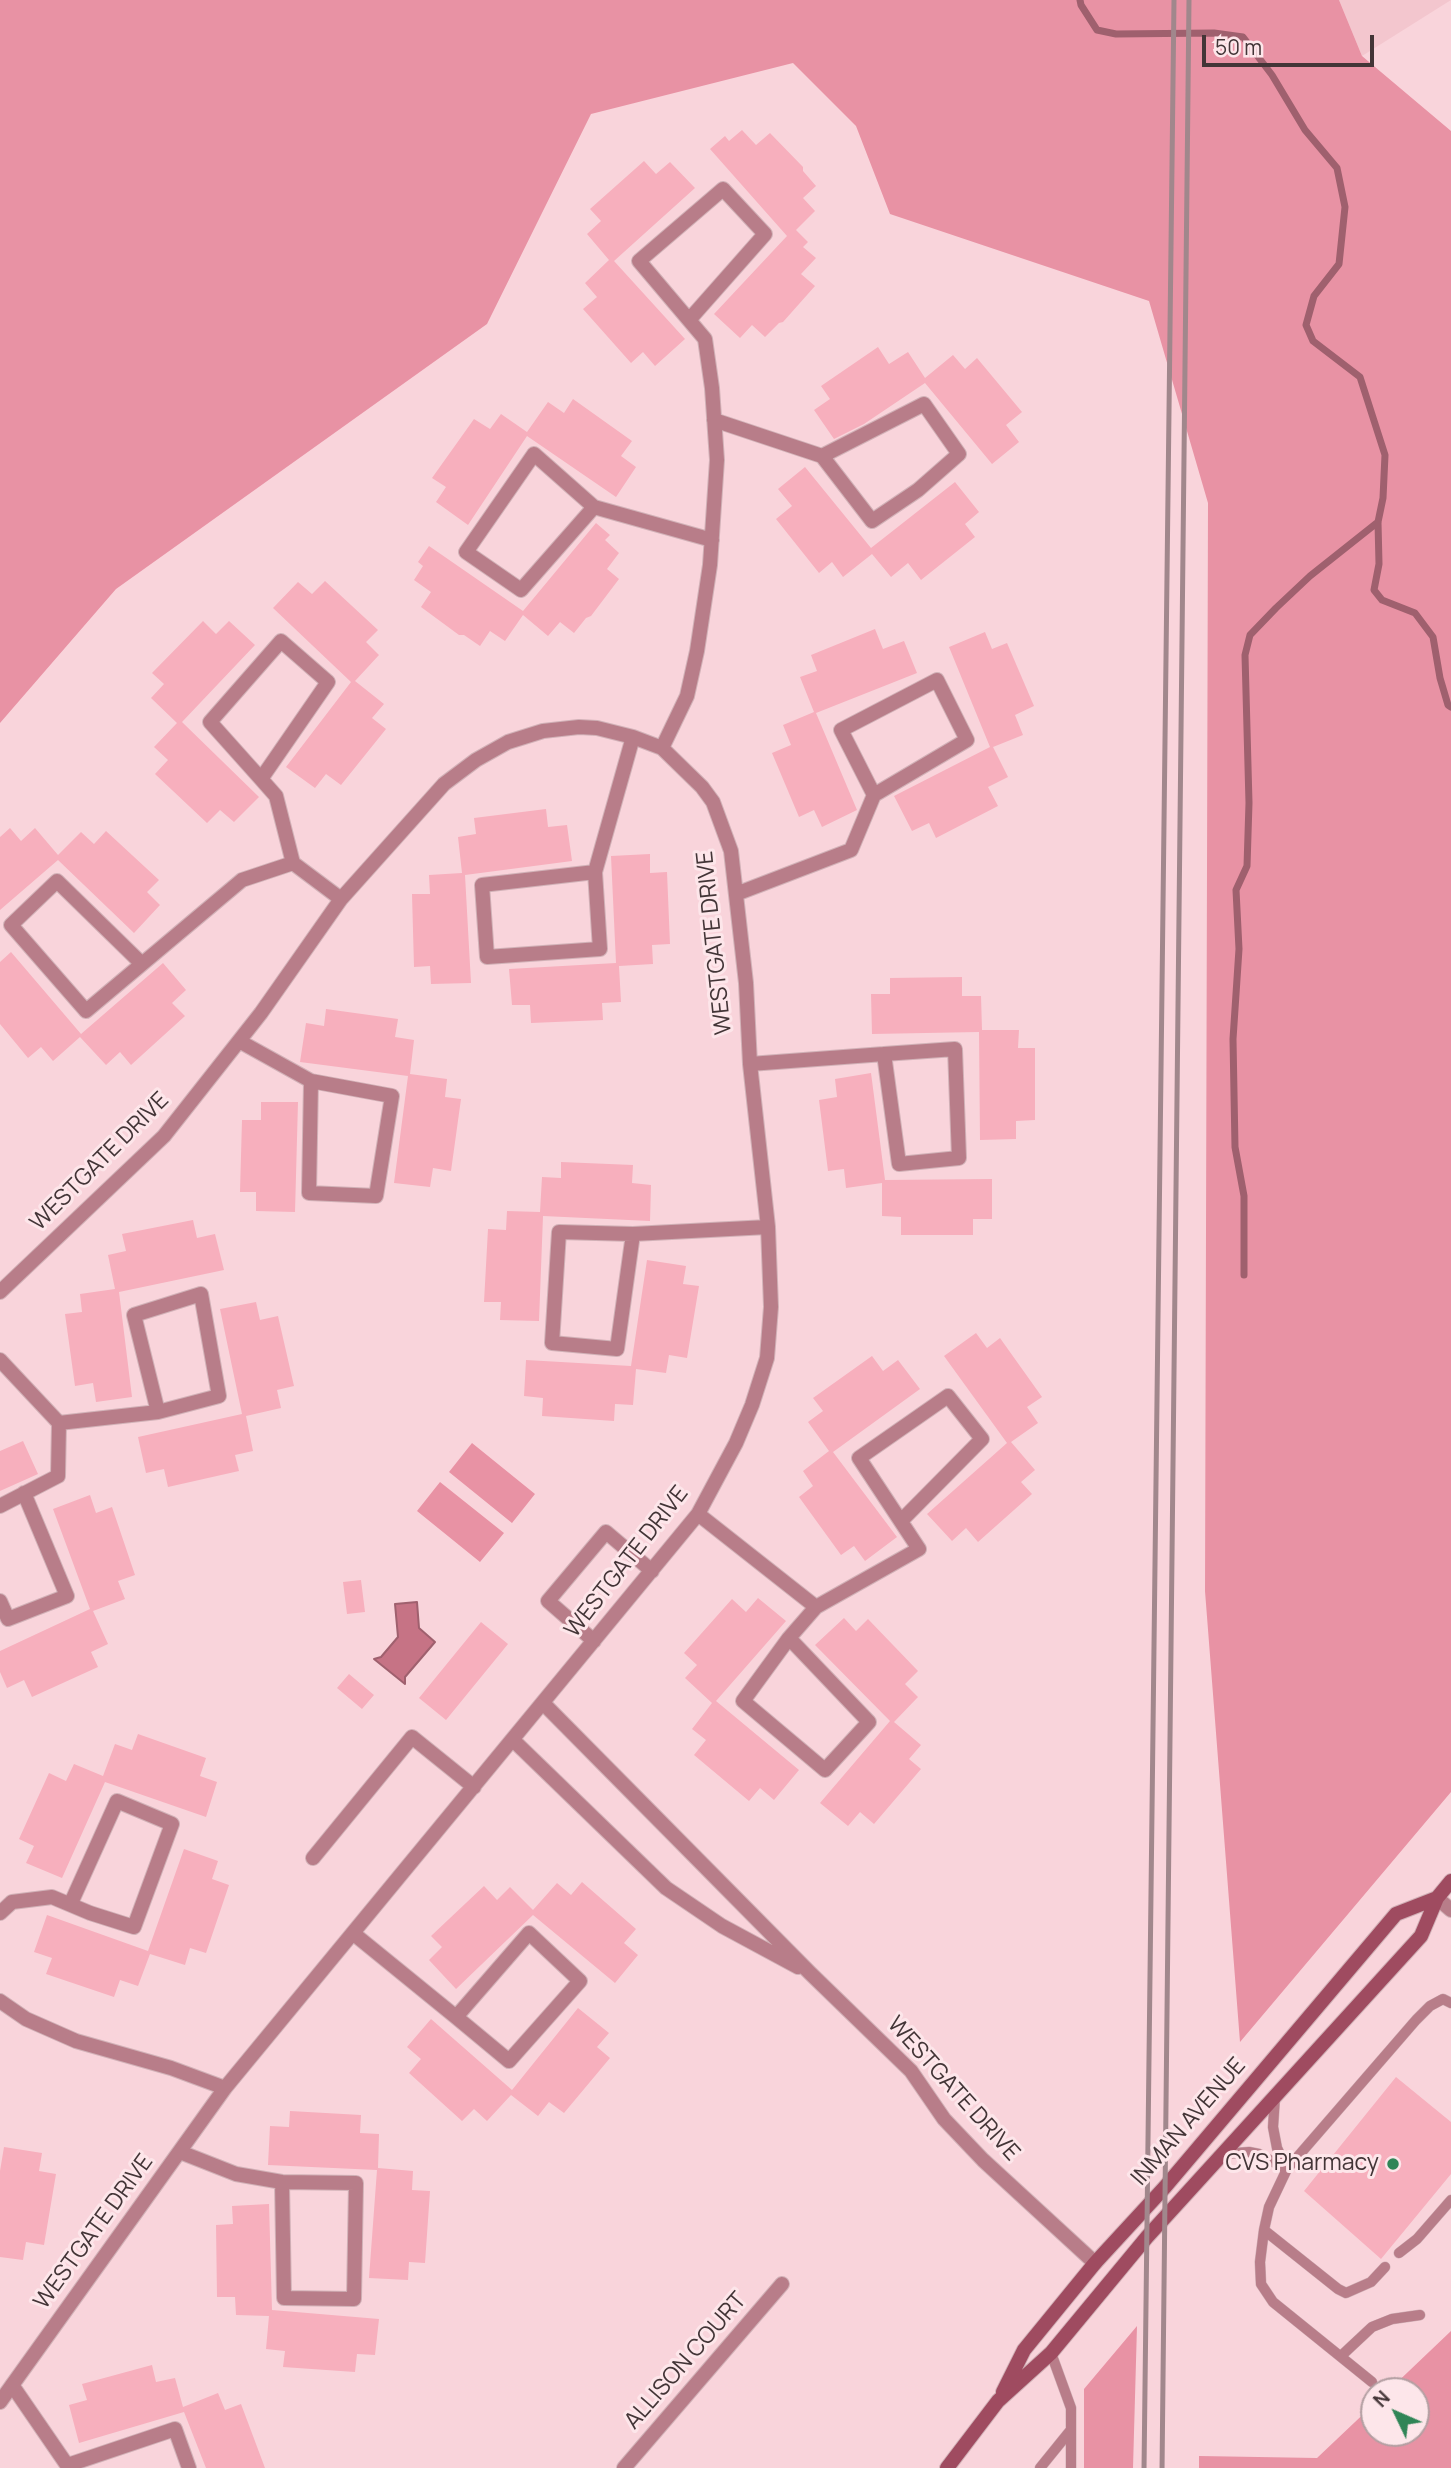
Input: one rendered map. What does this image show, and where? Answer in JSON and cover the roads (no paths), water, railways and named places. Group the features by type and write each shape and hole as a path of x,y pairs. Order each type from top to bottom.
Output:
{"main road":[{"name":"INMAN AVENUE","path":"998,2401 1051,2353 1147,2237 1420,1936 1437,1898 1451,1881"},
{"name":"INMAN AVENUE","path":"947,2468 998,2401 1024,2350 1095,2263 1165,2187 1396,1914 1437,1898"}],"street":[{"path":"662,748 687,696 699,639 712,540 717,460 712,388 705,339 639,261 723,189 765,234 689,320"},
{"path":"714,420 822,456 872,521 918,489 959,454 924,404 822,456"},
{"path":"594,507 522,590 466,552 534,454 594,507 712,540"},
{"path":"261,779 328,682 281,641 210,722 276,796 293,863 341,899"},
{"path":"736,894 851,850 874,795 967,740 937,680 841,730 874,795"},
{"name":"WESTGATE DRIVE","path":"0,1292 164,1136 239,1041 341,899 444,783 492,750 525,736 561,728 597,728 662,748 702,787 713,802 731,850 768,1227 771,1307 767,1358 736,1443 698,1514 225,2088 0,2402"},
{"path":"595,872 482,885 486,957 600,949 595,872 633,737"},
{"path":"141,963 57,881 11,925 86,1011 242,880 293,863"},
{"path":"239,1041 311,1081 392,1096 376,1196 309,1193 311,1081"},
{"path":"750,1064 884,1054 955,1049 960,1158 899,1164 884,1054"},
{"path":"633,1234 617,1349 552,1343 559,1232 633,1234 768,1227"},
{"path":"59,1423 158,1412 219,1396 201,1294 134,1315 158,1412"},
{"path":"0,1360 59,1423 58,1476 0,1506"},
{"path":"789,1638 869,1722 825,1770 743,1701 789,1638 816,1607 919,1549 859,1458 948,1396 982,1438 901,1521"},
{"path":"0,1601 8,1619 67,1596 24,1493"},
{"path":"698,1514 816,1607"},
{"path":"594,1641 548,1601 606,1532 652,1571"},
{"name":"WESTGATE DRIVE","path":"543,1703 810,1973 911,2071 944,2119 984,2160 1095,2263"},
{"path":"313,1858 412,1737 474,1787"},
{"name":"WESTGATE DRIVE","path":"513,1740 666,1888 722,1926 810,1973"},
{"path":"0,1913 12,1902 52,1897 134,1927 172,1824 117,1801 71,1903"},
{"path":"1437,1898 1451,1910"},
{"path":"354,1934 509,2061 580,1981 529,1933 456,2017"},
{"path":"0,2001 26,2019 76,2041 171,2068 225,2088"},
{"path":"180,2151 236,2174 282,2182 356,2183 354,2299 284,2298 282,2182"},
{"name":"ALLISON COURT","path":"624,2468 782,2284"},
{"path":"12,2385 69,2467 175,2429 188,2468"}],"lane":[{"path":"1366,2377 1273,2302 1261,2284 1260,2262 1269,2207 1286,2169 1416,2020 1430,2006 1443,1999 1451,2003"},
{"path":"1276,2097 1273,2127 1277,2148 1286,2169"},
{"path":"1224,2154 1259,2154 1286,2169"},
{"path":"1399,2253 1417,2238 1451,2200"},
{"path":"1264,2230 1346,2293 1371,2282 1385,2267"},
{"path":"1341,2357 1372,2327 1392,2319 1420,2315"},
{"path":"1051,2353 1071,2409 1071,2468"},
{"path":"1040,2468 1070,2431"}],"waterway":[{"path":"1080,0 1097,30 1116,34 1214,33 1243,37 1272,75 1305,130 1337,168 1345,207 1339,264 1314,296 1306,325 1313,341 1360,377 1385,455 1383,498 1378,522 1379,564 1374,590 1382,600 1415,613 1433,637 1440,678 1451,707"},
{"path":"1244,1275 1244,1196 1235,1147 1233,1039 1239,949 1236,890 1247,866 1249,803 1245,655 1250,635 1276,608 1310,576 1378,522"}],"railway":[{"path":"1144,2468 1174,0"},
{"path":"1162,2468 1189,0"}],"place":[{"name":"CVS Pharmacy","path":"1393,2164"}]}
